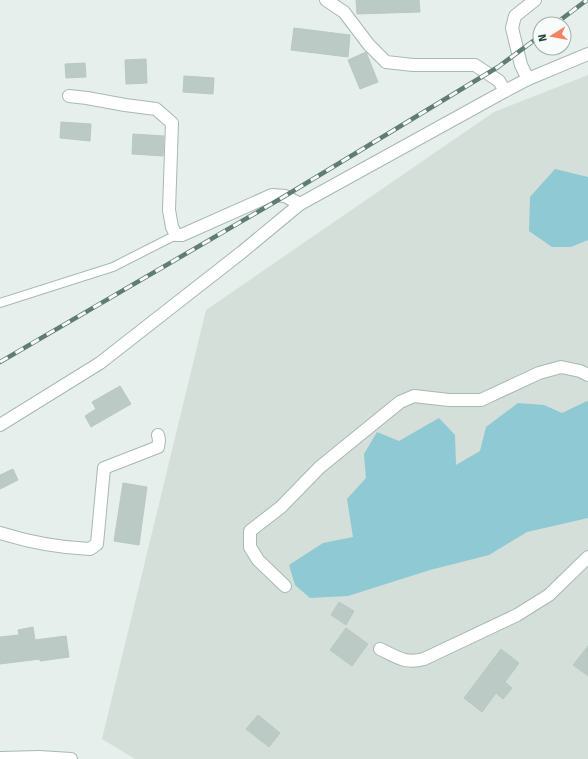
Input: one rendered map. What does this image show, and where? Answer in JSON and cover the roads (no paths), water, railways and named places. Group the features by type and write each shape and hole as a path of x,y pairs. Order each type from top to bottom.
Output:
{"street":[{"path":"326,0 344,12 369,45 386,62 413,65 475,65 499,81 505,91"},
{"path":"528,79 521,65 512,28 515,16 535,0"},
{"path":"0,425 100,362 242,252 300,204 528,79 588,54"},
{"path":"69,96 156,109 172,123 169,210 172,227 176,235 182,235 272,195 285,196 300,204"},
{"path":"285,586 258,560 250,548 250,531 281,507 320,467 400,402 414,396 449,400 481,400 539,373 561,367 580,371 588,375"},
{"path":"0,533 22,540 75,549 90,549 97,544 104,468 158,447 158,435"},
{"path":"380,649 401,659 413,662 424,659 518,615 549,595 588,557"},
{"path":"0,758 39,757 71,759"}],"lane":[{"path":"0,303 113,267 176,235"}],"water":[{"path":"555,169 588,177 588,240 571,247 552,247 529,231 530,197"},
{"path":"587,401 588,518 527,532 489,555 430,570 348,596 310,598 295,585 289,565 323,543 353,537 347,499 366,478 364,454 377,432 399,441 439,418 455,435 456,465 480,451 486,427 518,403 544,405 562,413"}],"railway":[{"path":"566,16 587,0"},
{"path":"0,362 285,196 498,67 532,42"}]}
